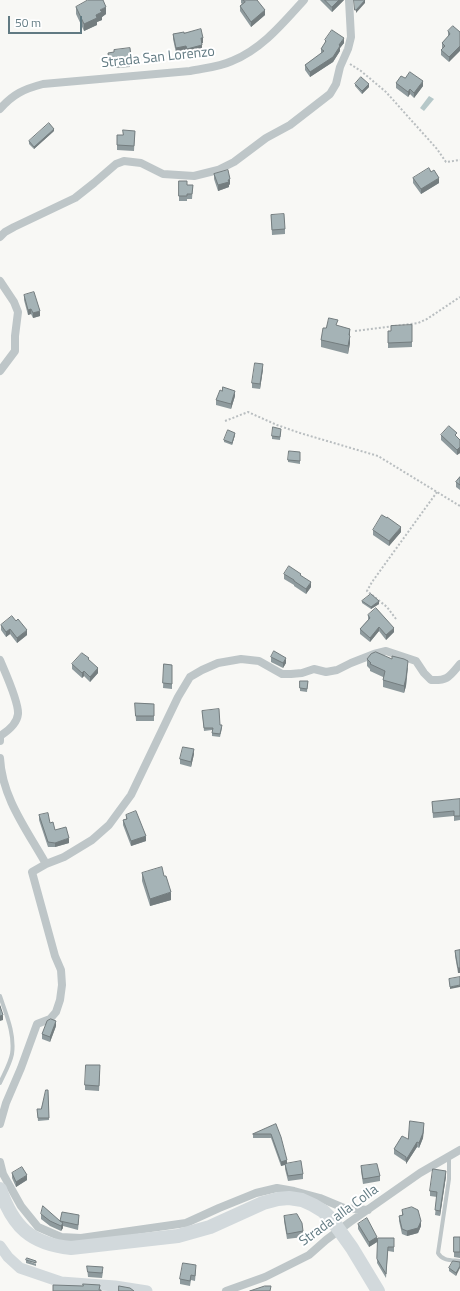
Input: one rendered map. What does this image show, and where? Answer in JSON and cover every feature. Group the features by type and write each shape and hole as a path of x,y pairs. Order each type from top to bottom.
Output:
{"highway":[{"path":"0,1189 14,1220 33,1237 58,1247 71,1248 178,1236 210,1227 263,1203 289,1198 302,1200 318,1208 332,1220 352,1248 378,1291"}],"main road":[{"path":"0,1246 8,1257 20,1268 61,1282 116,1286 147,1291"}],"street":[{"name":"Strada San Lorenzo","path":"0,109 9,98 27,88 43,84 190,71 232,62 249,53 266,40 304,0"},
{"path":"0,237 14,227 75,198 116,164 124,161 141,163 163,174 194,176 218,170 228,165 266,138 290,125 330,94 336,84 350,37 349,0"},
{"path":"0,281 14,302 18,312 15,351 0,371"},
{"path":"0,1124 6,1103 21,1068 36,1024 50,1020 56,1012 60,1000 62,985 61,970 55,956 32,872 46,864 64,857 92,840 109,825 131,796 178,697 190,677 218,663 241,659 259,661 282,674 302,673 314,669 326,672 337,670 356,661 386,651 416,661 431,680 448,678 460,664"},
{"path":"0,660 15,696 18,715 14,725 0,736 0,741"},
{"path":"0,758 6,790 13,808 46,864"},
{"name":"Strada alla Colla","path":"226,1291 265,1277 309,1255 350,1222 420,1173 460,1150"},
{"path":"0,1162 3,1174 21,1206 38,1227 61,1237 81,1238 186,1223 256,1193 277,1188 320,1198 344,1208 368,1210"}],"lane":[{"path":"0,996 9,1022 12,1054 0,1083"},
{"path":"449,1156 449,1179 438,1253 444,1259 460,1261"}],"path":[{"path":"344,60 362,71 386,92 437,149 446,162 460,160"},
{"path":"355,331 418,323 460,298"},
{"path":"225,421 248,412 276,425 378,456 460,506"},
{"path":"396,619 387,608 368,591 372,582 437,492"}],"shaded area":[{"path":"429,96 434,99 424,111 420,108"}],"building":[{"path":"88,0 103,0 106,7 100,10 102,12 96,15 97,18 84,24 76,7"},
{"path":"243,0 257,0 265,10 251,22 240,6 245,2"},
{"path":"325,0 339,0 332,7"},
{"path":"354,0 365,0 355,10"},
{"path":"453,26 460,32 460,46 449,57 441,50 445,46 442,43 450,34 448,31"},
{"path":"201,29 203,38 201,38 202,45 187,49 186,46 176,48 173,34"},
{"path":"332,30 344,38 339,45 340,46 333,57 310,72 305,65 324,51 321,49"},
{"path":"130,48 130,62 115,63 115,61 109,61 108,53 114,52 114,50"},
{"path":"410,72 423,81 414,93 410,89 408,92 396,83 401,76 405,78"},
{"path":"361,77 369,84 362,91 355,84"},
{"path":"49,123 54,129 34,147 29,141"},
{"path":"123,130 135,131 134,146 117,145 117,135 123,135"},
{"path":"429,168 431,172 434,170 439,178 421,189 413,178"},
{"path":"228,170 230,179 228,180 229,182 218,185 214,174"},
{"path":"179,181 187,181 187,185 193,185 192,194 187,194 187,196 179,196"},
{"path":"284,214 285,229 272,230 271,215"},
{"path":"34,292 40,311 33,313 31,309 28,310 24,295"},
{"path":"329,318 338,320 336,325 350,329 348,346 321,340 323,328 326,328"},
{"path":"412,325 412,342 388,343 388,331 391,331 391,326"},
{"path":"255,363 263,364 260,384 252,383"},
{"path":"223,387 235,391 231,404 216,400 220,390 222,391"},
{"path":"449,426 457,433 455,435 460,440 460,447 457,450 441,435"},
{"path":"273,427 281,429 280,437 272,436"},
{"path":"228,430 235,433 232,443 224,440"},
{"path":"289,451 300,452 300,461 288,460"},
{"path":"460,477 460,485 456,482"},
{"path":"382,515 401,527 389,541 373,530"},
{"path":"289,566 311,582 306,589 284,574"},
{"path":"371,594 379,601 371,607 362,601"},
{"path":"376,608 394,628 386,635 379,627 370,638 360,629 370,618 368,615"},
{"path":"12,616 16,621 18,619 27,630 17,638 10,629 6,632 1,625"},
{"path":"274,651 286,658 283,663 271,657"},
{"path":"376,652 392,659 392,656 408,661 404,686 383,680 385,671 370,664 371,663 367,659 371,654"},
{"path":"82,653 98,668 90,677 84,671 82,673 72,664"},
{"path":"164,664 172,665 172,684 163,683"},
{"path":"300,681 308,681 307,689 300,688"},
{"path":"135,703 154,704 154,716 136,716"},
{"path":"219,709 220,725 222,725 220,734 212,733 213,728 204,728 202,711"},
{"path":"183,747 194,749 191,762 180,759"},
{"path":"460,799 460,816 454,816 454,811 433,813 432,802"},
{"path":"136,811 146,836 131,841 123,820 127,819 126,815"},
{"path":"48,813 50,823 53,822 55,830 66,827 69,838 55,843 48,842 39,815"},
{"path":"162,867 171,892 150,899 142,873"},
{"path":"460,950 460,968 458,968 455,951"},
{"path":"460,977 460,985 450,987 449,979"},
{"path":"0,1006 3,1015 0,1016"},
{"path":"51,1019 56,1021 50,1037 42,1034 47,1021"},
{"path":"86,1065 100,1065 99,1086 85,1085"},
{"path":"46,1090 48,1090 49,1118 38,1118 37,1109 41,1109"},
{"path":"410,1121 424,1123 423,1133 419,1143 417,1142 406,1160 406,1157 394,1149 402,1136 408,1139"},
{"path":"276,1124 287,1160 281,1162 271,1134 253,1134"},
{"path":"301,1161 303,1174 288,1176 285,1164"},
{"path":"377,1164 380,1176 363,1179 361,1166"},
{"path":"22,1167 27,1175 16,1182 12,1173"},
{"path":"433,1169 446,1171 440,1211 435,1210 437,1192 430,1191"},
{"path":"43,1206 63,1223 61,1226 50,1221 41,1214"},
{"path":"412,1207 418,1210 421,1221 418,1228 407,1231 402,1229 399,1216 403,1215 402,1210"},
{"path":"62,1212 79,1215 78,1225 60,1221"},
{"path":"297,1214 302,1223 303,1231 287,1234 284,1216"},
{"path":"367,1218 377,1237 369,1242 358,1224"},
{"path":"454,1237 460,1237 460,1252 454,1252"},
{"path":"378,1238 394,1238 394,1247 388,1247 386,1274 377,1259"},
{"path":"27,1258 36,1261 36,1263 26,1260"},
{"path":"453,1261 460,1262 460,1266 456,1273 449,1268"},
{"path":"183,1263 196,1265 195,1276 191,1275 190,1281 180,1279"},
{"path":"87,1266 103,1267 102,1273 88,1272"},
{"path":"83,1284 100,1285 99,1290 101,1291 53,1291 53,1285 83,1286"},
{"path":"119,1286 130,1288 134,1291 119,1291"},
{"path":"265,1286 271,1286 270,1291 250,1291"}]}
